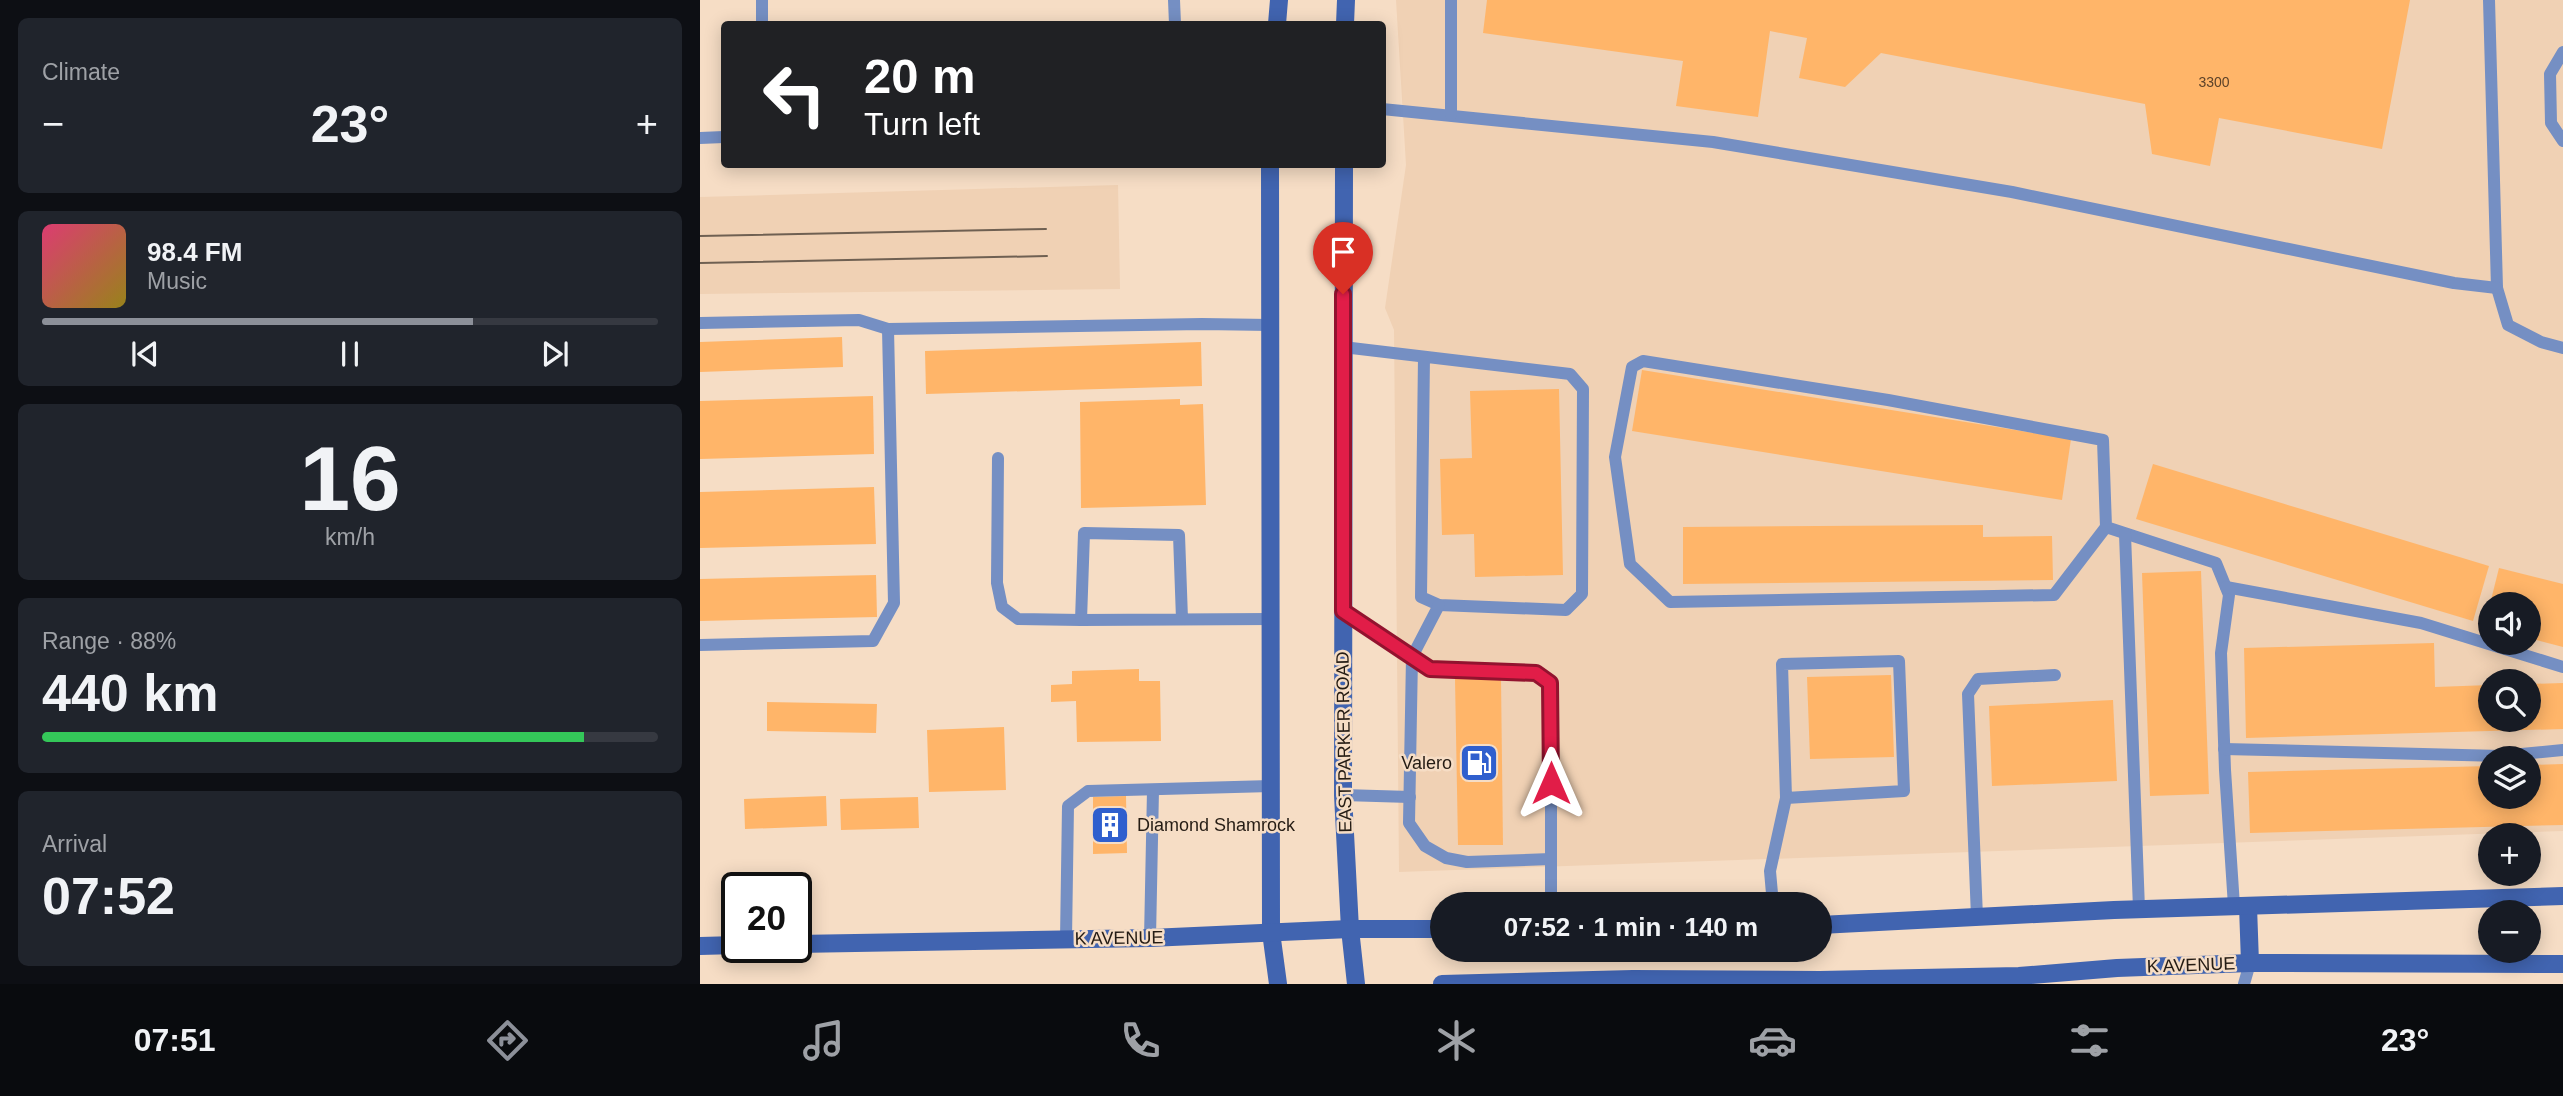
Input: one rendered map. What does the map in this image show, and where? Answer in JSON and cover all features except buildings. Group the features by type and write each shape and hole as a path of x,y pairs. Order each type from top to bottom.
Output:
{"main road":[{"path":"1278,21 1279,0"},
{"path":"1345,21 1346,0"},
{"path":"1270,168 1271,932 1278,984"},
{"name":"EAST PARKER ROAD","path":"1344,168 1343,795 1350,929 1356,984"},
{"path":"1832,924 2139,909 2563,896"},
{"path":"2241,906 2250,963"},
{"name":"K AVENUE","path":"812,944 1150,938 1350,929 1430,929"},
{"path":"700,946 721,945"},
{"name":"K AVENUE","path":"1442,984 1854,982 2250,963 2563,964"}],"lane":[{"path":"762,0 762,21"},
{"path":"1174,0 1175,21"},
{"path":"1451,0 1451,114"},
{"path":"2489,0 2497,288 2508,325 2541,342 2563,348"},
{"path":"2563,52 2550,74 2551,123 2563,141"},
{"path":"1386,109 1713,142 2012,192 2440,280 2497,288"},
{"path":"700,138 721,137"},
{"path":"700,323 859,320 888,329 1202,324 1270,326"},
{"path":"700,645 873,641 894,603 888,329"},
{"path":"1343,347 1570,374 1583,390 1582,594 1566,610 1439,605 1421,597 1424,357"},
{"path":"1643,361 1656,363 1888,400 2103,440 2106,527 2054,595 1670,602 1630,564 1615,457 1632,367 1643,361"},
{"path":"998,458 997,583 1002,607 1018,619 1271,619"},
{"path":"2106,527 2216,563 2229,594 2221,653 2224,749 2241,906"},
{"path":"1081,620 1084,534 1179,535 1182,619"},
{"path":"2125,534 2139,909"},
{"path":"2226,587 2421,623 2563,667"},
{"path":"1439,605 1412,657 1409,823 1425,846 1446,858 1467,862 1551,859"},
{"path":"1343,611 1430,669 1536,673 1550,683 1551,892"},
{"path":"1772,892 1770,871 1786,799 1782,664 1899,661 1904,791 1786,799"},
{"path":"1976,917 1968,694 1978,679 2055,675"},
{"path":"2224,749 2501,755 2563,750"},
{"path":"1066,939 1068,806 1088,792 1271,786"},
{"path":"1150,938 1153,790"},
{"path":"1343,795 1410,797"},
{"path":"2244,984 2250,963"}],"shaded area":[{"path":"1396,0 2563,0 2563,831 2541,832 2541,823 2478,823 2478,834 1399,872 1394,330 1385,308 1406,165"},
{"path":"1118,185 1120,289 700,294 700,197"}],"tram line":[{"path":"700,236 1046,229"},
{"path":"700,263 1047,256"}],"place":[{"name":"Valero","path":"1479,763"},
{"name":"Diamond Shamrock","path":"1110,825"}],"route":[{"path":"1343,294 1343,611 1430,669 1536,673 1550,683 1551,783"}]}
